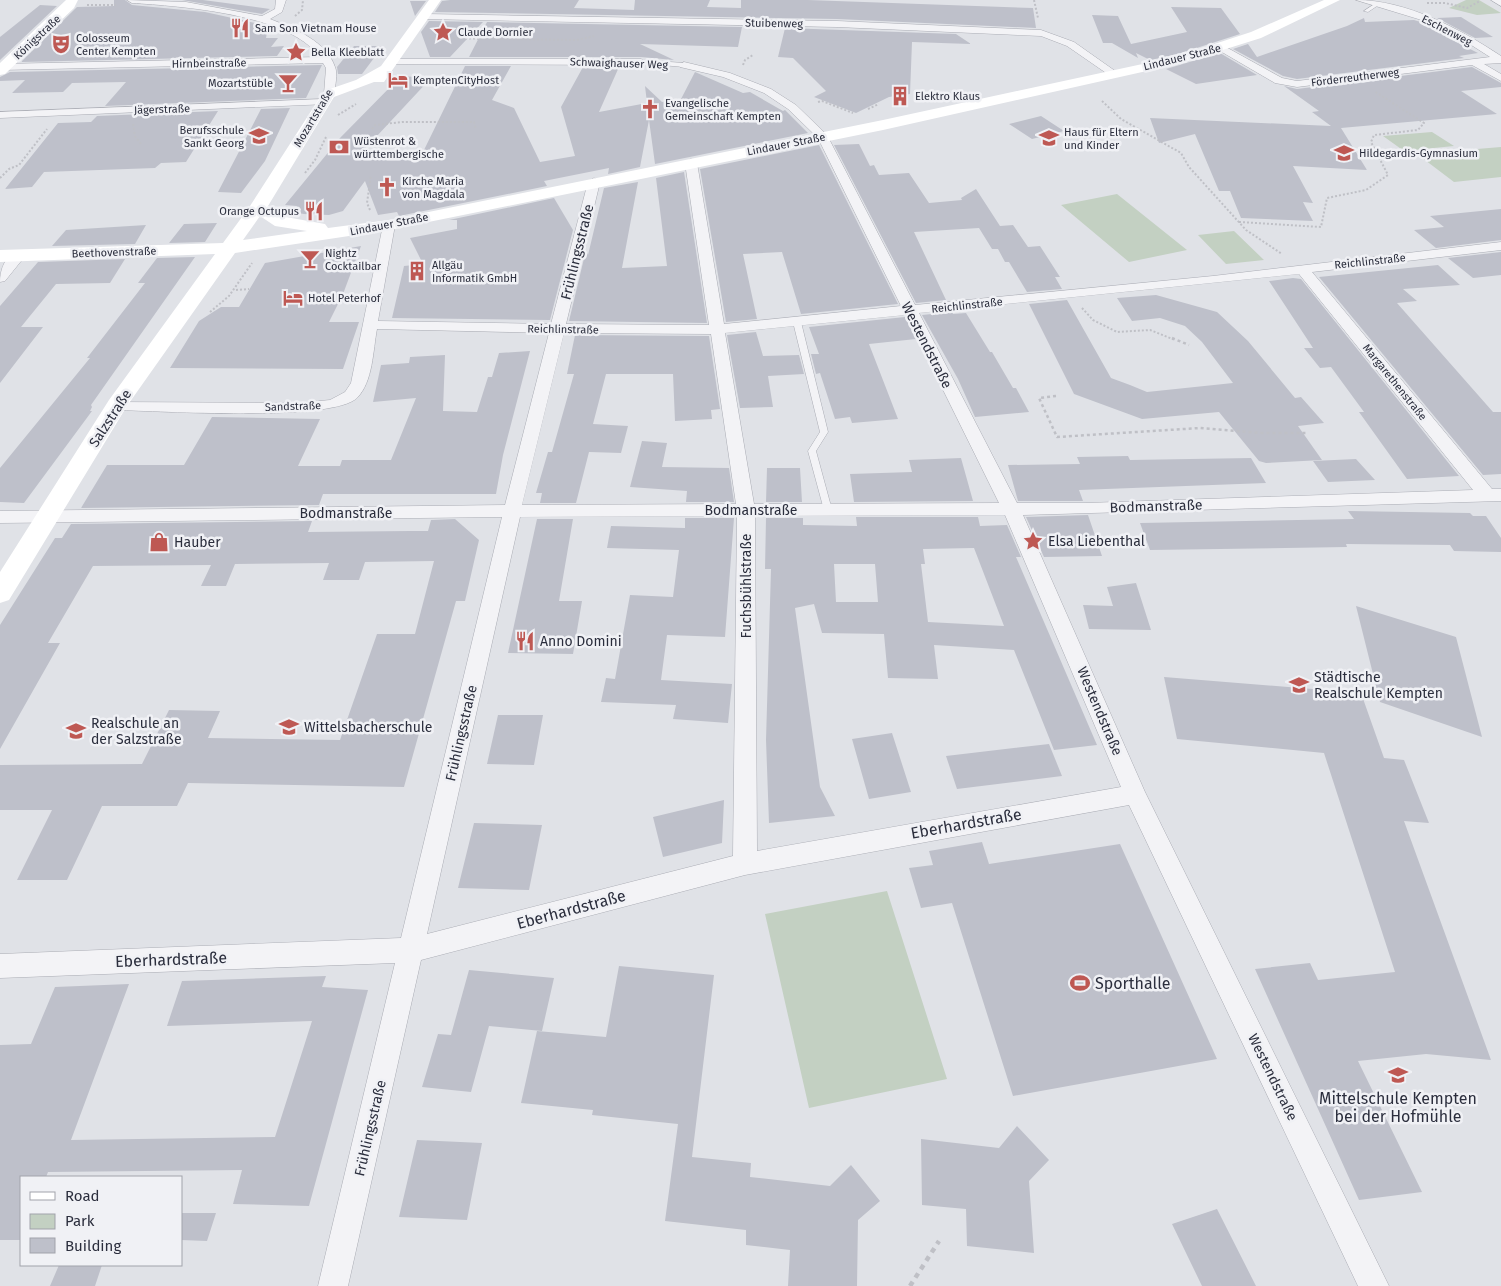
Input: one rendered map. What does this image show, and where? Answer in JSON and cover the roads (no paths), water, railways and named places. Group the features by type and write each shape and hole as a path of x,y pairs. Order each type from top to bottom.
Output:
{"street":[{"name":"Königstraße","path":"2,69 70,5 72,0"},
{"name":"Mozartstraße","path":"132,0 197,5 264,19 294,32 314,45 328,60 333,78 326,98 258,206 228,248"},
{"path":"264,19 279,10 281,0"},
{"path":"311,123 365,91 379,80 425,18 435,0"},
{"name":"Lindauer Straße","path":"228,248 389,225 823,137 1178,60 1256,35 1334,0"},
{"name":"Eschenweg","path":"1361,0 1406,12 1457,32 1500,59"},
{"path":"1496,0 1501,3"},
{"name":"Stuibenweg","path":"425,18 809,24 1041,33 1059,38 1072,45 1113,73"},
{"name":"Förderreutherweg","path":"1220,48 1279,81 1297,84 1500,59"},
{"name":"Hirnbeinstraße","path":"2,69 328,60"},
{"name":"Schwaighauser Weg","path":"391,64 641,62"},
{"name":"Eschenweg","path":"1472,62 1501,78"},
{"path":"326,98 373,78 391,64"},
{"name":"Schwaighauser Weg","path":"684,65 724,73 756,86 791,106 823,137"},
{"path":"333,78 356,81 373,78"},
{"name":"Jägerstraße","path":"0,115 326,98"},
{"name":"Westendstraße","path":"823,137 1011,509 1135,794 1374,1286"},
{"name":"Fuchsbühlstraße","path":"691,163 746,510 745,864"},
{"name":"Frühlingsstraße","path":"334,1286 512,511 594,182"},
{"path":"258,206 281,222 356,230"},
{"name":"Sandstraße","path":"118,405 299,408 334,404 351,395 359,383 389,225"},
{"name":"Reichlinstraße","path":"371,325 558,329 717,329 1070,294 1501,246"},
{"name":"Beethovenstraße","path":"0,256 228,248"},
{"name":"Salzstraße","path":"0,593 118,405 228,248"},
{"path":"0,278 19,255"},
{"name":"Margarethenstraße","path":"1302,269 1494,495"},
{"name":"Bodmanstraße","path":"0,517 512,511 1011,509 1494,495"},
{"name":"Eberhardstraße","path":"0,966 412,950 745,864 1135,794"}],"lane":[{"path":"1366,11 1378,4"},
{"name":"Schwaighauser Weg","path":"641,62 684,65"},
{"path":"797,322 824,432 812,451 828,510"}],"place":[{"name":"Sam Son Vietnam House","path":"240,28"},
{"name":"Claude Dornier","path":"443,32"},
{"name":"Colosseum Center Kempten","path":"61,44"},
{"name":"Bella Kleeblatt","path":"296,52"},
{"name":"KemptenCityHost","path":"398,80"},
{"name":"Mozartstüble","path":"288,83"},
{"name":"Elektro Klaus","path":"900,96"},
{"name":"Evangelische Gemeinschaft Kempten","path":"650,109"},
{"name":"Berufsschule Sankt Georg","path":"259,136"},
{"name":"Haus für Eltern und Kinder","path":"1049,138"},
{"name":"Wüstenrot & württembergische","path":"339,147"},
{"name":"Hildegardis-Gymnasium","path":"1344,153"},
{"name":"Kirche Maria von Magdala","path":"387,187"},
{"name":"Orange Octupus","path":"314,211"},
{"name":"Nightz Cocktailbar","path":"310,259"},
{"name":"Allgäu Informatik GmbH","path":"417,271"},
{"name":"Hotel Peterhof","path":"293,298"},
{"name":"Elsa Liebenthal","path":"1033,541"},
{"name":"Hauber","path":"159,542"},
{"name":"Anno Domini","path":"525,641"},
{"name":"Städtische Realschule Kempten","path":"1299,685"},
{"name":"Wittelsbacherschule","path":"289,727"},
{"name":"Realschule an der Salzstraße","path":"76,731"},
{"name":"Sporthalle","path":"1080,983"},
{"name":"Mittelschule Kempten bei der Hofmühle","path":"1398,1075"}]}
